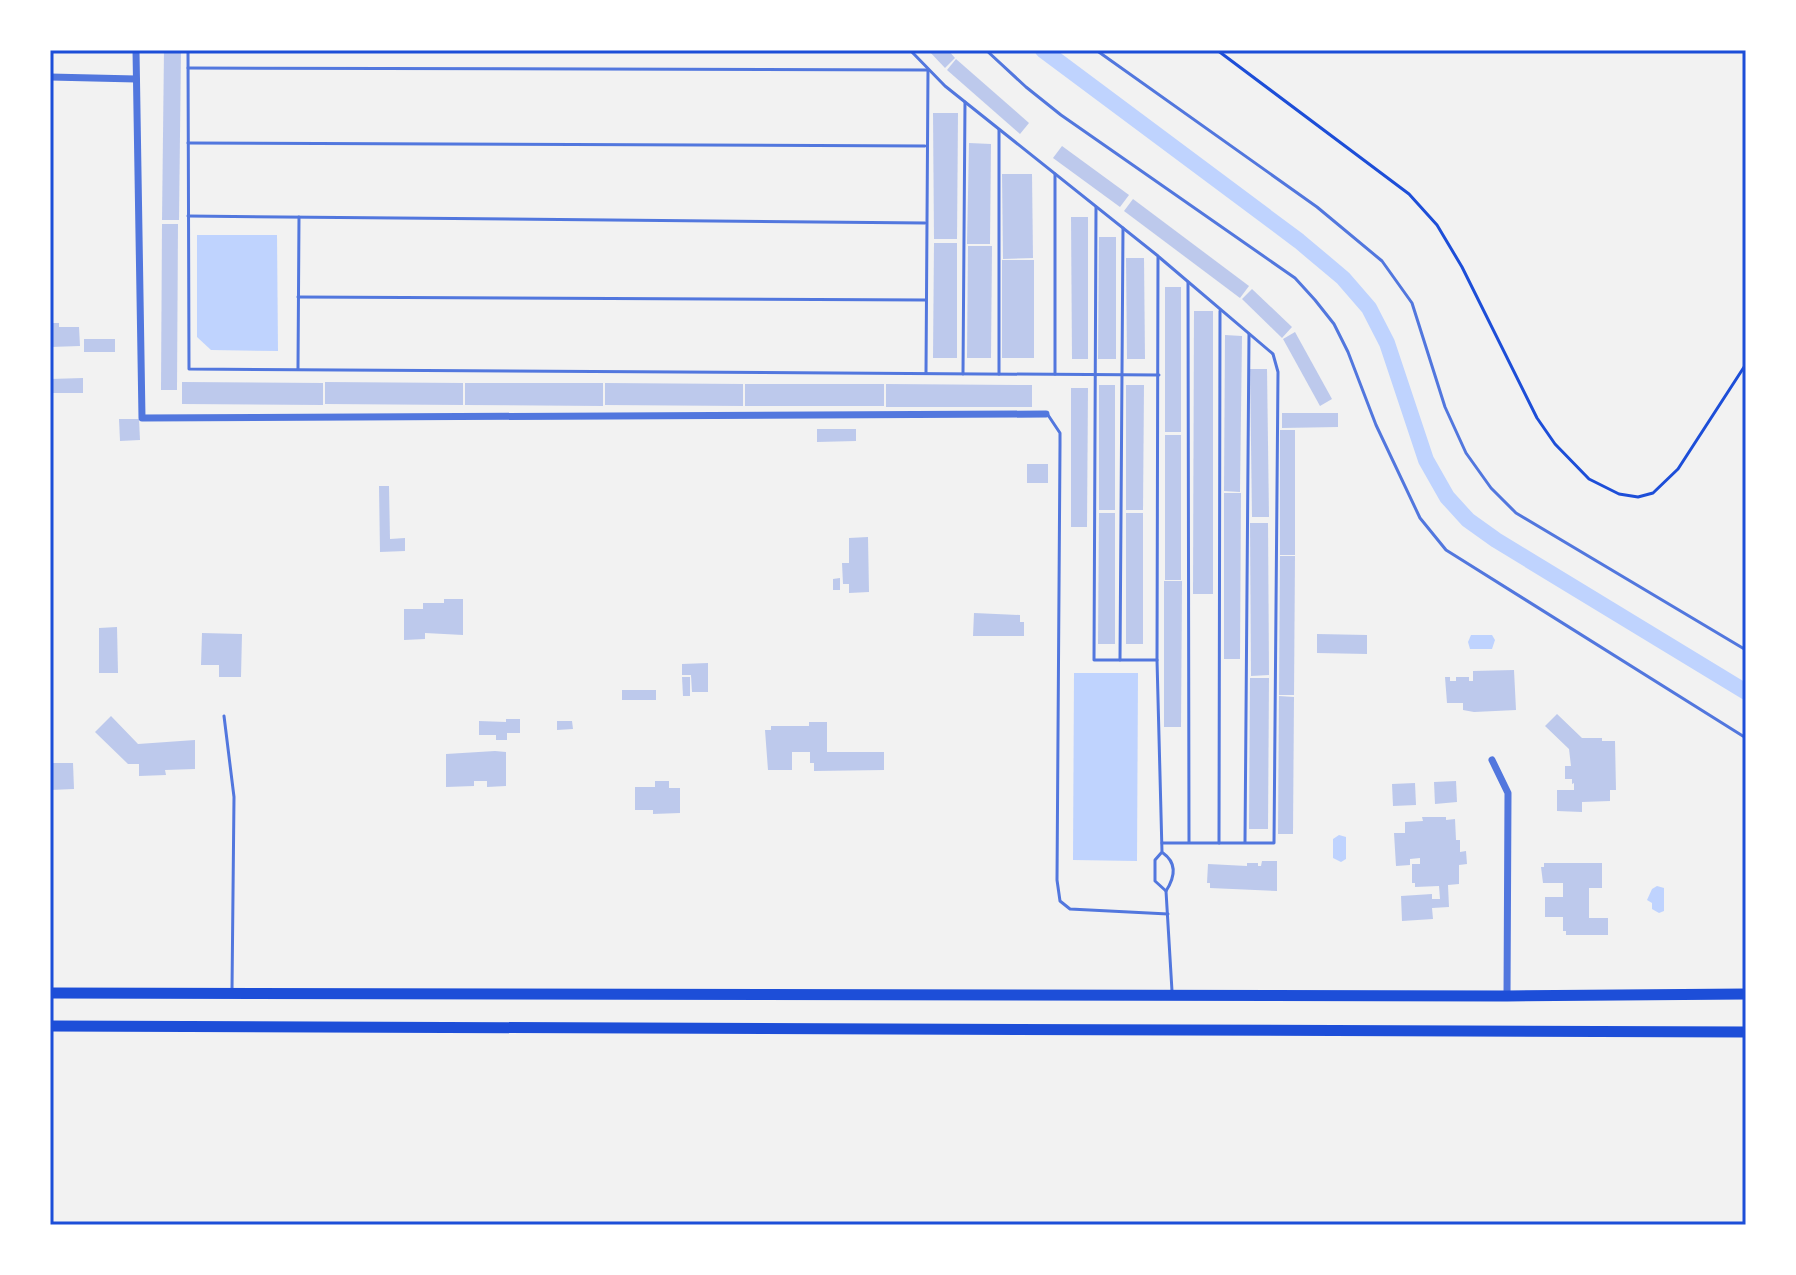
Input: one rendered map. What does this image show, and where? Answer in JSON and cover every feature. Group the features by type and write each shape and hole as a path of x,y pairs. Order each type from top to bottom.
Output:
{"main road":[{"path":"50,993 1746,994"},
{"path":"50,1026 1746,1032"}],"street":[{"path":"136,50 142,418 1046,414"},
{"path":"50,77 136,79"},
{"path":"1492,760 1508,793 1507,996"}],"lane":[{"path":"188,50 189,369 1159,375"},
{"path":"910,50 965,102 1158,256 1273,354 1278,372 1274,843 1162,843"},
{"path":"986,50 1061,115 1295,278 1334,324 1404,487 1420,518 1446,550 1746,738"},
{"path":"1096,50 1317,207 1382,261 1412,303 1445,407 1466,453 1491,488 1516,513 1746,650"},
{"path":"188,68 928,70"},
{"path":"926,373 928,70"},
{"path":"963,374 965,102"},
{"path":"999,130 999,374"},
{"path":"188,143 926,146"},
{"path":"1055,174 1055,374"},
{"path":"1096,207 1094,660 1157,660"},
{"path":"188,216 925,223"},
{"path":"298,370 299,217"},
{"path":"1120,660 1123,228"},
{"path":"1158,256 1157,660 1162,852 1155,860 1155,881 1166,891"},
{"path":"1188,282 1189,843"},
{"path":"298,297 925,300"},
{"path":"1219,843 1220,309"},
{"path":"1245,843 1249,334"},
{"path":"1046,414 1053,418 1060,433 1057,880 1060,901 1070,909 1168,914"},
{"path":"224,716 234,797 232,993"},
{"path":"1162,852 1170,858 1173,867 1173,880 1166,891 1173,994"}],"path":[{"path":"1217,50 1409,194 1437,225 1462,267 1537,418 1555,444 1589,479 1619,494 1638,497 1653,493 1678,469 1746,364"}],"water":[{"path":"197,235 277,235 278,351 211,350 197,337"},
{"path":"1471,635 1492,635 1495,640 1492,649 1470,649 1468,642"},
{"path":"1074,673 1138,673 1137,861 1073,860"},
{"path":"1339,835 1346,837 1346,859 1341,862 1333,858 1333,839"},
{"path":"1657,886 1664,888 1664,911 1659,913 1652,909 1652,903 1647,900"}],"building":[{"path":"164,50 181,50 179,220 162,220"},
{"path":"928,50 948,50 955,58 945,68"},
{"path":"956,59 1029,123 1020,134 947,70"},
{"path":"933,113 958,113 957,239 934,239"},
{"path":"969,143 991,144 990,244 967,244"},
{"path":"1062,146 1129,195 1120,207 1053,158"},
{"path":"1002,174 1032,174 1033,258 1003,259"},
{"path":"1133,199 1249,286 1240,298 1124,211"},
{"path":"1071,217 1088,217 1088,359 1072,359"},
{"path":"162,224 178,224 177,390 161,390"},
{"path":"1099,237 1116,237 1116,359 1098,359"},
{"path":"934,243 957,243 957,358 933,358"},
{"path":"968,246 992,246 991,358 967,358"},
{"path":"1126,258 1144,258 1145,359 1127,359"},
{"path":"1002,260 1034,260 1034,358 1002,358"},
{"path":"1165,287 1181,287 1181,432 1165,432"},
{"path":"1252,289 1292,327 1282,338 1242,299"},
{"path":"1194,311 1213,311 1213,594 1193,594"},
{"path":"50,323 59,323 59,327 79,327 80,346 50,347"},
{"path":"1295,332 1332,399 1320,406 1283,339"},
{"path":"1225,335 1242,336 1240,492 1224,491"},
{"path":"84,339 115,339 115,352 84,352"},
{"path":"1250,369 1267,369 1269,517 1252,517"},
{"path":"83,378 83,393 50,393 50,379"},
{"path":"182,382 323,383 323,405 182,404"},
{"path":"325,382 463,383 463,405 325,404"},
{"path":"465,383 603,383 603,406 465,405"},
{"path":"605,383 743,384 743,406 605,405"},
{"path":"745,384 884,384 884,406 745,406"},
{"path":"886,384 1032,385 1032,407 886,407"},
{"path":"1099,385 1115,385 1115,510 1099,510"},
{"path":"1126,385 1144,385 1143,510 1126,510"},
{"path":"1071,388 1088,388 1087,527 1071,527"},
{"path":"1282,413 1338,413 1338,427 1282,428"},
{"path":"119,419 139,419 140,440 120,441"},
{"path":"817,429 856,429 856,441 817,442"},
{"path":"1280,430 1295,430 1295,555 1280,555"},
{"path":"1165,435 1181,435 1181,580 1165,580"},
{"path":"1027,464 1048,464 1048,483 1027,483"},
{"path":"379,486 389,486 390,539 405,538 405,551 380,552"},
{"path":"1224,493 1241,493 1240,659 1224,659"},
{"path":"1099,513 1115,513 1115,644 1098,644"},
{"path":"1126,513 1143,513 1143,644 1126,644"},
{"path":"1250,523 1268,523 1269,675 1251,676"},
{"path":"868,537 869,592 849,593 849,584 843,584 842,563 849,563 849,538"},
{"path":"1280,556 1295,556 1294,695 1279,695"},
{"path":"840,578 840,590 833,590 833,579"},
{"path":"1164,581 1182,581 1181,727 1164,727"},
{"path":"444,599 463,599 463,635 425,633 425,639 404,640 404,609 423,609 423,603 444,603"},
{"path":"974,613 1020,615 1020,622 1024,622 1024,636 973,636"},
{"path":"117,627 118,673 99,673 99,628"},
{"path":"202,633 242,634 241,677 219,677 219,665 201,665"},
{"path":"1317,634 1367,635 1367,654 1317,653"},
{"path":"708,663 708,692 692,692 691,675 682,675 682,664"},
{"path":"1514,670 1516,710 1474,712 1463,710 1463,703 1447,703 1445,677 1456,681 1456,677 1469,677 1469,681 1473,681 1473,671"},
{"path":"682,677 690,677 690,696 683,696"},
{"path":"1250,678 1269,678 1268,829 1249,829"},
{"path":"622,690 656,690 656,700 622,700"},
{"path":"1279,696 1294,697 1293,834 1278,834"},
{"path":"1557,714 1582,738 1615,741 1616,790 1610,790 1610,801 1582,802 1582,812 1557,811 1557,790 1574,790 1574,783 1572,779 1565,779 1565,766 1571,766 1569,749 1545,726"},
{"path":"111,716 138,744 195,740 195,769 165,770 166,775 139,776 139,764 128,764 95,732"},
{"path":"506,719 520,719 520,733 507,733 507,740 496,740 496,735 479,735 479,721 506,722"},
{"path":"557,721 572,721 573,729 557,730"},
{"path":"809,722 827,722 827,752 884,752 884,770 814,771 810,752 792,752 792,770 768,770 765,730 771,730 771,726 809,726"},
{"path":"506,752 506,786 487,787 487,781 474,781 474,786 446,787 446,754"},
{"path":"50,763 73,763 74,789 50,790"},
{"path":"655,781 669,781 669,788 680,788 680,813 653,814 653,810 635,810 635,787 655,787"},
{"path":"1456,781 1457,802 1435,804 1434,782"},
{"path":"1415,783 1416,805 1393,806 1392,784"},
{"path":"1422,817 1455,819 1456,840 1460,840 1460,852 1466,851 1467,864 1459,865 1459,884 1448,885 1449,907 1432,908 1433,919 1402,921 1401,896 1432,894 1432,899 1440,899 1439,886 1415,887 1412,883 1412,864 1420,864 1420,858 1410,859 1410,865 1396,866 1394,833 1405,833 1405,822 1423,821"},
{"path":"1262,861 1277,861 1277,891 1210,888 1210,883 1207,883 1208,864 1247,866 1247,863 1258,863 1261,866"},
{"path":"1544,863 1602,863 1602,888 1589,888 1589,918 1608,918 1608,935 1566,935 1563,917 1545,917 1545,897 1563,897 1563,883 1543,883 1541,867"}],"waterway":[{"path":"1043,50 1299,241 1343,278 1369,308 1387,343 1426,460 1447,497 1468,520 1746,692"}]}
